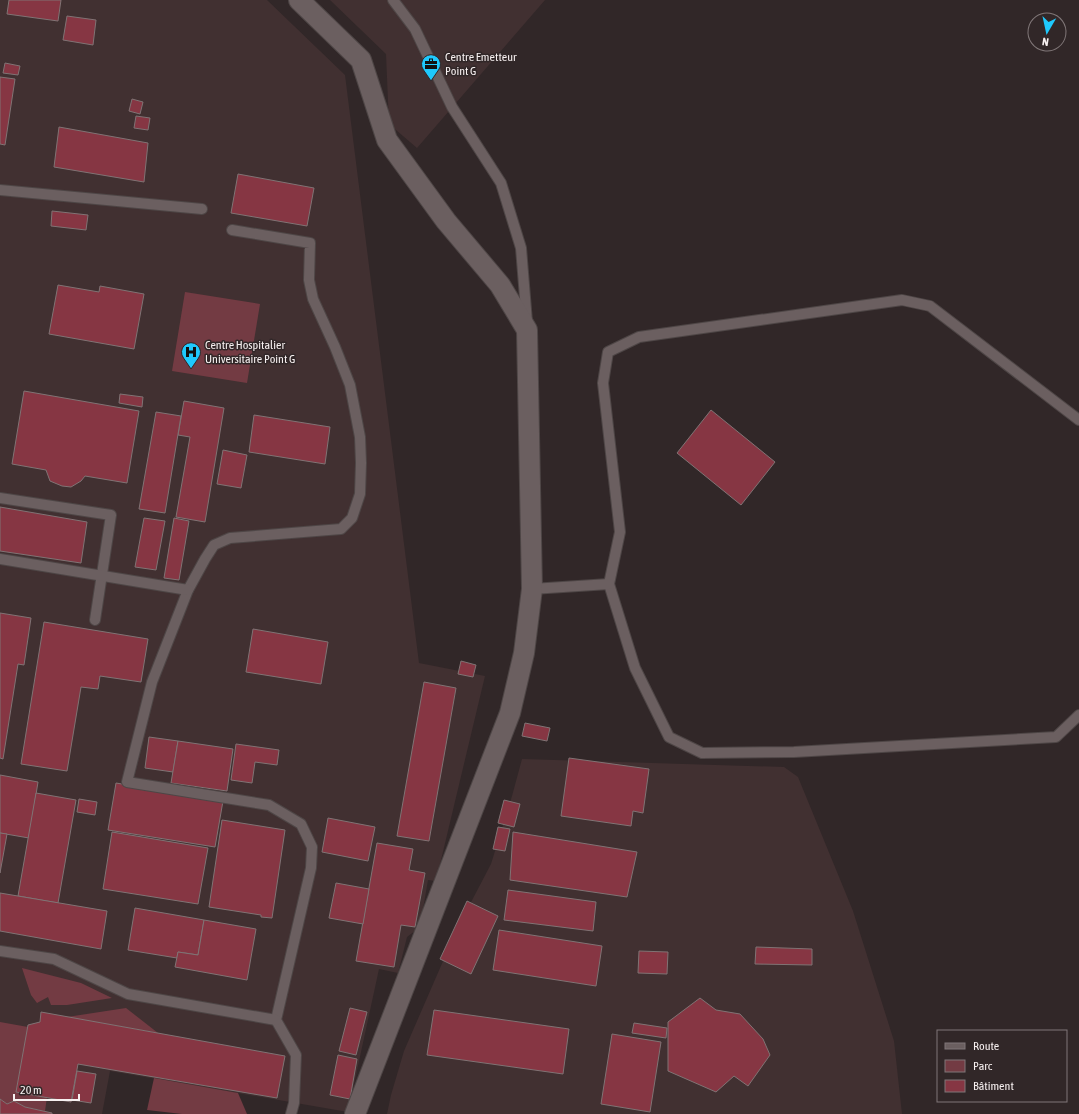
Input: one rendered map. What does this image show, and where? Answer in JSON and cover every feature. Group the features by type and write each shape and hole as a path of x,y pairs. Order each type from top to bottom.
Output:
{"street":[{"path":"299,0 361,60 387,140 446,221 500,286 528,330 532,589 524,653 510,713 355,1114"}],"lane":[{"path":"393,0 416,29 452,107 501,183 521,248 528,330"},
{"path":"0,190 202,209"},
{"path":"232,230 310,243 309,280 313,299 335,347 352,392 360,437 360,494 352,518 341,529 230,538 214,545 188,590 152,682 127,782 269,805 301,824 312,847 311,868 276,1020 296,1055 294,1103 291,1114"},
{"path":"1079,420 930,306 902,300 639,337 608,352 603,383 620,532 609,584 635,668 668,737 702,753 794,752 1056,737 1079,715"},
{"path":"0,498 111,515 95,620"},
{"path":"0,560 188,590"},
{"path":"532,589 609,584"},
{"path":"0,951 54,960 128,994 276,1020"}],"shaded area":[{"name":"Centre Hospitalier Universitaire Point G","path":"0,0 267,0 345,75 419,663 485,676 436,881 428,880 420,927 407,937 398,973 379,969 348,1112 110,1071 102,1114 0,1114"},
{"name":"Centre Emetteur Point G","path":"330,0 545,0 417,148 389,124 386,54"},
{"path":"522,759 784,767 798,777 853,911 894,1041 902,1114 387,1114 404,1051 457,929 491,864"}],"green space":[{"path":"185,292 260,304 247,383 172,371"},
{"path":"22,968 81,983 112,998 67,1005 51,1005 48,997 37,1003 31,995"},
{"path":"126,1008 158,1033 67,1017"},
{"path":"0,1022 28,1027 16,1092 47,1097 45,1111 25,1107 14,1101 7,1104 0,1099"},
{"path":"154,1078 238,1093 247,1114 182,1114 147,1110"}],"building":[{"path":"9,0 61,0 58,21 7,14"},
{"path":"67,16 96,20 93,45 63,40"},
{"path":"5,63 20,66 18,75 3,73"},
{"path":"0,77 15,79 5,145 0,144"},
{"path":"132,99 143,102 140,114 129,111"},
{"path":"136,116 150,118 148,130 134,128"},
{"path":"59,127 148,143 144,182 54,167"},
{"path":"238,174 314,188 307,226 231,213"},
{"path":"52,211 88,215 86,230 51,226"},
{"path":"58,285 99,292 100,286 144,294 134,349 49,334"},
{"path":"24,391 139,411 127,483 85,476 81,481 71,487 62,486 50,481 46,470 12,464"},
{"path":"120,394 143,397 142,407 119,403"},
{"path":"184,401 224,408 205,522 176,517 190,437 178,435"},
{"path":"711,410 775,462 741,505 677,453"},
{"path":"156,412 181,416 165,513 139,509"},
{"path":"254,415 330,427 325,464 249,452"},
{"path":"223,450 247,455 241,488 217,484"},
{"path":"0,507 87,522 81,563 0,551"},
{"path":"144,518 165,521 156,570 135,567"},
{"path":"174,518 189,521 179,580 164,578"},
{"path":"0,613 31,618 24,665 18,664 3,759 0,758"},
{"path":"44,622 148,639 141,682 100,676 98,689 81,687 67,771 21,764"},
{"path":"253,629 328,642 321,684 246,672"},
{"path":"461,661 476,665 473,677 458,674"},
{"path":"424,682 456,688 429,841 397,836"},
{"path":"525,723 550,728 547,741 522,736"},
{"path":"149,737 178,741 173,772 145,768"},
{"path":"178,741 233,749 227,791 171,783"},
{"path":"236,744 279,750 277,765 255,762 252,783 231,780"},
{"path":"569,758 649,769 643,813 633,811 631,826 561,816"},
{"path":"0,775 38,782 29,838 0,833"},
{"path":"116,783 223,801 215,847 108,830"},
{"path":"36,793 76,800 58,903 18,896"},
{"path":"79,799 97,802 95,815 77,812"},
{"path":"504,800 520,804 514,827 498,823"},
{"path":"328,818 375,827 368,861 322,852"},
{"path":"222,820 285,830 272,918 209,907"},
{"path":"498,827 510,829 505,851 493,849"},
{"path":"112,832 208,848 198,904 103,889"},
{"path":"513,832 637,852 627,897 510,880"},
{"path":"0,833 7,834 0,873"},
{"path":"377,843 413,849 409,870 425,873 415,927 401,925 394,967 356,961"},
{"path":"336,883 369,889 363,924 329,918"},
{"path":"508,890 596,902 593,931 504,920"},
{"path":"0,893 107,911 101,949 0,931"},
{"path":"467,901 498,916 471,974 440,959"},
{"path":"135,908 204,920 198,955 178,952 177,958 128,950"},
{"path":"204,920 256,929 247,980 175,967 178,952 198,955"},
{"path":"499,930 602,946 596,986 493,970"},
{"path":"756,947 812,949 812,965 755,964"},
{"path":"639,951 668,952 667,974 638,973"},
{"path":"700,998 716,1010 740,1014 763,1039 770,1055 748,1086 734,1076 716,1092 668,1071 668,1022"},
{"path":"350,1008 367,1012 356,1055 339,1051"},
{"path":"434,1010 569,1029 563,1074 427,1055"},
{"path":"41,1012 285,1056 277,1098 78,1064 71,1102 16,1092 28,1025 40,1022"},
{"path":"634,1023 667,1028 666,1038 632,1033"},
{"path":"612,1034 661,1042 650,1112 601,1104"},
{"path":"338,1055 357,1059 350,1099 330,1095"},
{"path":"77,1071 96,1074 91,1103 72,1100"},
{"path":"0,1099 7,1104 14,1101 25,1107 52,1114 0,1114"}],"place":[{"name":"Centre Emetteur Point G","path":"431,81"},
{"name":"Centre Hospitalier Universitaire Point G","path":"191,369"}]}
